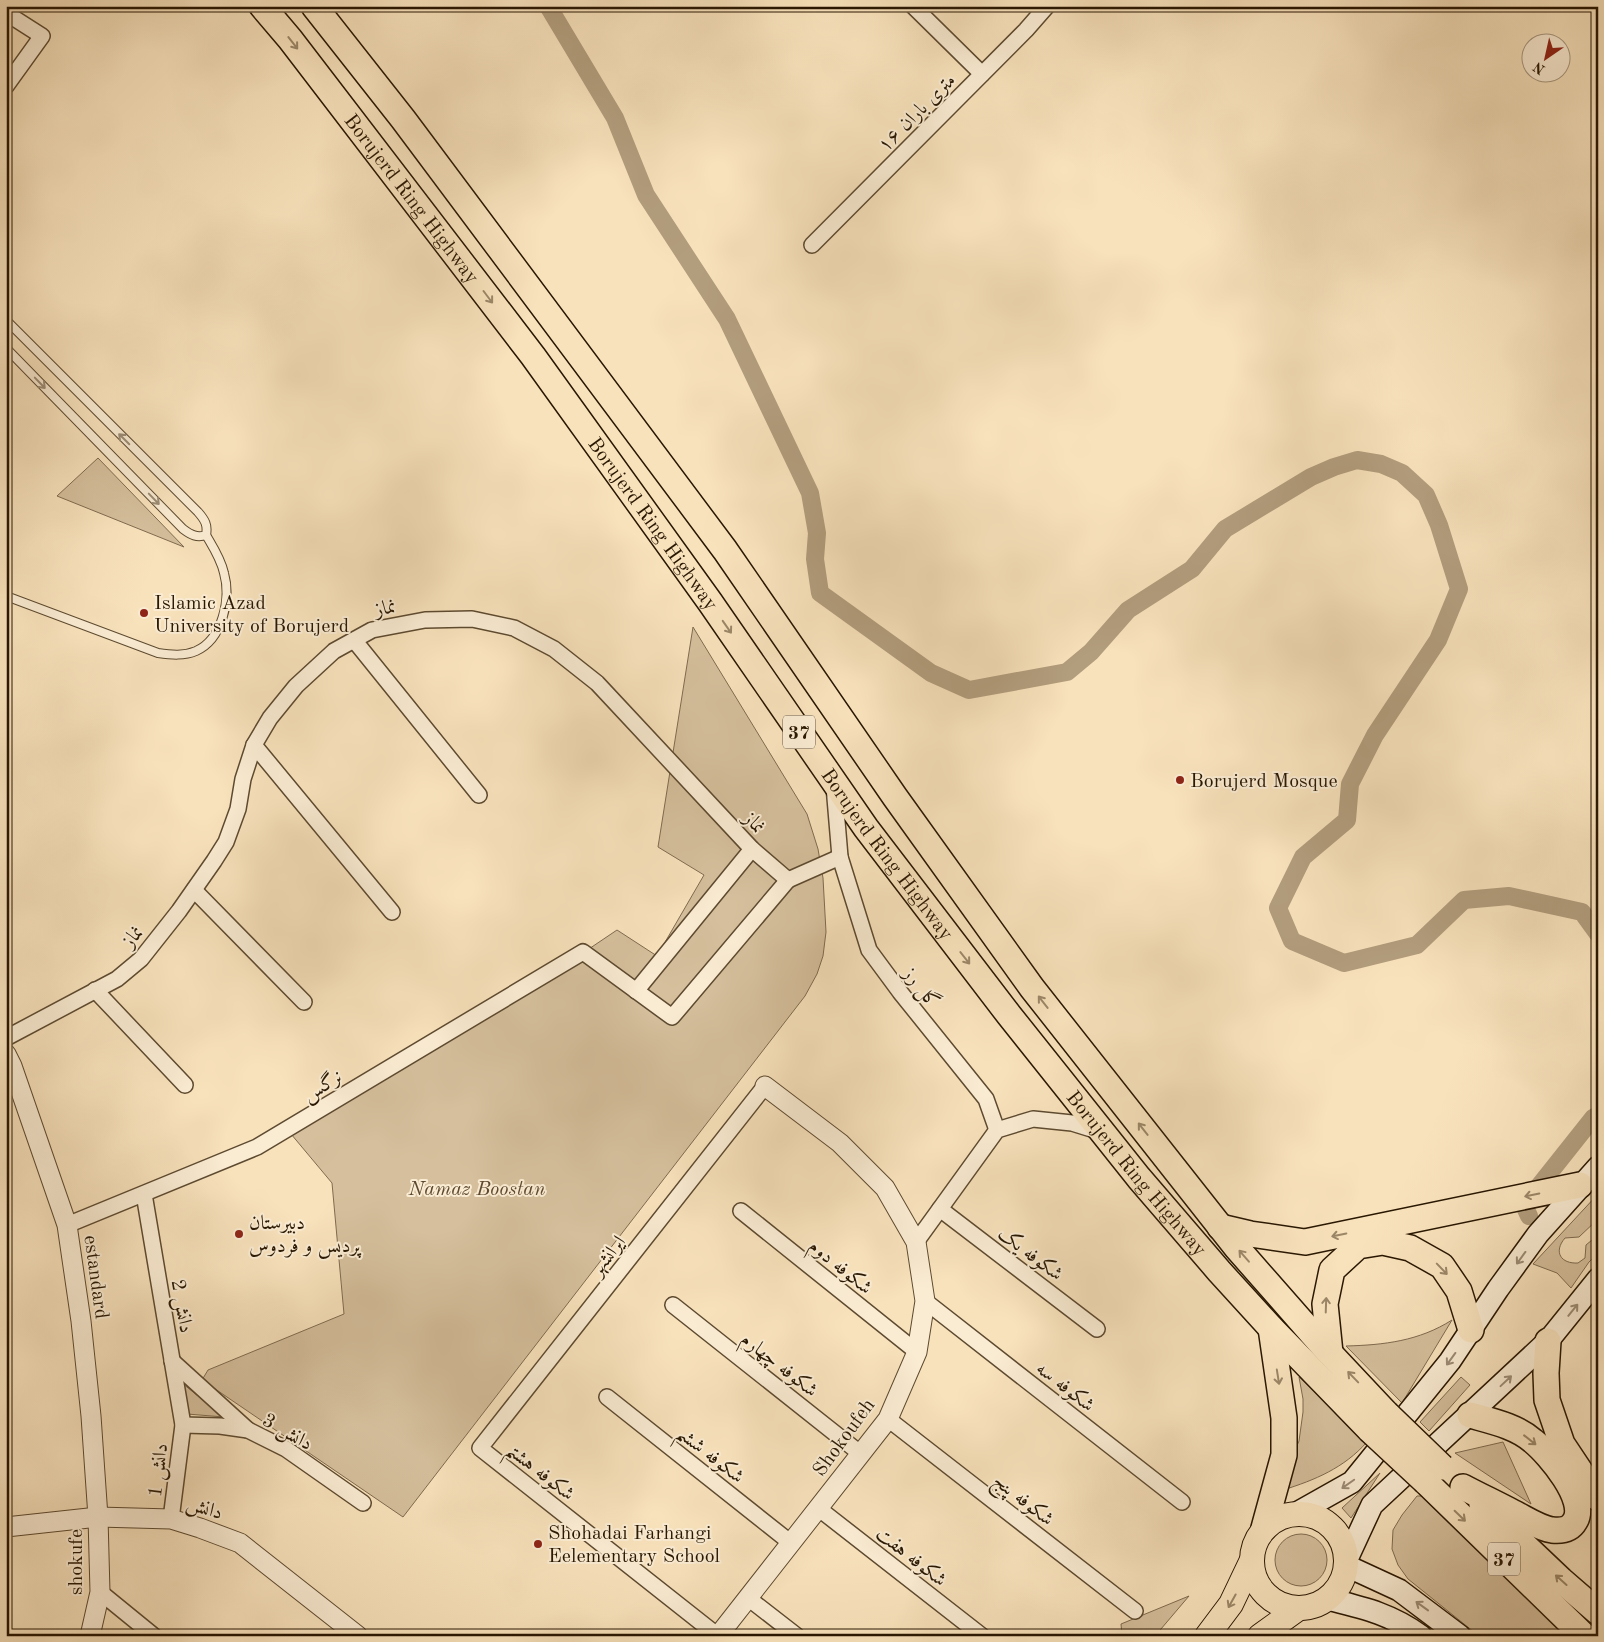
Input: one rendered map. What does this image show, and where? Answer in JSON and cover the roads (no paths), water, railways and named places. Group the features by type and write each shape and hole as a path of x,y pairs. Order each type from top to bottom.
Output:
{"highway":[{"name":"Borujerd Ring Highway","path":"262,6 290,39 532,356 710,602 866,828 1009,1015 1139,1178 1270,1328 1378,1421"},
{"name":"Borujerd Ring Highway","path":"314,6 403,118 725,550 895,797 1032,988 1237,1248 1330,1353 1378,1421"},
{"path":"1220,1227 1250,1234 1305,1242 1580,1185"},
{"path":"1330,1353 1325,1304 1332,1270 1358,1246 1383,1242 1410,1248 1442,1266 1459,1291 1471,1330"},
{"path":"1264,1528 1284,1455 1284,1418 1270,1328"},
{"path":"1548,1341 1547,1400 1562,1444 1598,1498"},
{"path":"1463,1487 1536,1525 1551,1530 1563,1530 1572,1527 1577,1518 1578,1508 1573,1491 1559,1471 1533,1441 1521,1433 1470,1415"},
{"name":"37","path":"1378,1421 1434,1474 1584,1636"},
{"name":"37","path":"1434,1474 1463,1487 1598,1612"}],"main road":[{"path":"1297,1513 1352,1482 1450,1361 1538,1234 1598,1167"},
{"path":"1251,1562 1259,1586 1267,1596 1277,1603 1299,1608 1320,1604 1328,1599 1344,1579 1347,1562 1372,1505 1548,1341 1598,1279"},
{"path":"1207,1636 1231,1604 1251,1562 1255,1542 1264,1528 1274,1520 1285,1515 1297,1513 1310,1514 1321,1518 1340,1535 1345,1546 1347,1562"},
{"path":"1347,1562 1399,1590 1460,1636"},
{"path":"1328,1599 1384,1614 1422,1636"},
{"path":"1260,1636 1299,1608"}],"street":[{"path":"913,6 982,74"},
{"name":"۱۶ متری باران","path":"812,245 1026,30 1047,6"},
{"path":"6,13 42,36 6,86"},
{"name":"نماز","path":"6,1038 117,980 141,959 194,890 226,842 238,809 242,779 254,745 270,718 296,686 334,651 372,630 425,620 472,619 514,628 554,650 597,683 752,848 788,880"},
{"path":"354,640 479,795"},
{"path":"254,745 392,912"},
{"name":"گل رز","path":"834,782 840,856 869,950 900,992 986,1099 997,1130"},
{"path":"752,848 636,991 672,1017 788,880 840,856"},
{"path":"194,890 304,1002"},
{"name":"نرگس","path":"67,1225 257,1147 583,952 636,991"},
{"path":"95,990 185,1085"},
{"name":"estandard","path":"6,1054 12,1066 67,1225 82,1331 91,1416 98,1517"},
{"name":"Shokoufeh","path":"718,1636 888,1419 917,1352 925,1302 916,1242 885,1188 840,1143 765,1086"},
{"name":"ایرانشهر","path":"480,1448 765,1086"},
{"path":"916,1242 997,1130 1033,1118 1072,1123 1103,1133"},
{"name":"دانش 2","path":"144,1194 183,1425"},
{"name":"شکوفه یک","path":"940,1209 1097,1329"},
{"name":"شکوفه دوم","path":"741,1211 917,1352"},
{"name":"شکوفه سه","path":"925,1302 1182,1502"},
{"name":"شکوفه چهارم","path":"673,1305 861,1454"},
{"path":"172,1361 248,1430"},
{"name":"شکوفه ششم","path":"607,1396 791,1543"},
{"name":"شکوفه پنج","path":"888,1419 1135,1611"},
{"name":"دانش 3","path":"183,1425 220,1426 248,1430 286,1450 363,1503"},
{"name":"دانش 1","path":"171,1520 183,1425"},
{"name":"شکوفه هشتم","path":"480,1448 718,1636"},
{"name":"شکوفه هفت","path":"818,1508 982,1636"},
{"name":"دانش","path":"6,1527 98,1517 171,1520 240,1543 358,1636"},
{"name":"shokufe","path":"90,1636 100,1592 98,1517"},
{"path":"100,1592 154,1636"},
{"path":"748,1598 797,1636"}],"lane":[{"path":"6,320 204,519 208,527 206,535 221,562 225,574 226,598 224,611 216,633 204,646 189,653 178,655 158,653 6,596"},
{"path":"6,348 183,529 192,535 206,535"}],"waterway":[{"path":"548,6 615,118 646,195 727,319 810,493 817,533 815,559 820,593 931,673 969,690 1067,672 1091,652 1128,610 1192,569 1225,529 1311,477 1357,460 1381,464 1402,473 1426,495 1439,525 1459,589 1438,640 1375,735 1350,784 1347,820 1303,857 1278,908 1292,941 1344,963 1417,945 1464,900 1509,896 1582,912 1598,934"},
{"path":"1529,1216 1524,1205 1593,1118 1598,1115"}],"place":[{"name":"Islamic Azad University of Borujerd","path":"144,613"},
{"name":"Borujerd Mosque","path":"1180,780"},
{"name":"دبیرستان پردیس و فردوس","path":"239,1234"},
{"name":"Shohadai Farhangi Eelementary School","path":"538,1544"}],"park label":[{"name":"Namaz Boostan","path":"477,1188"}]}
